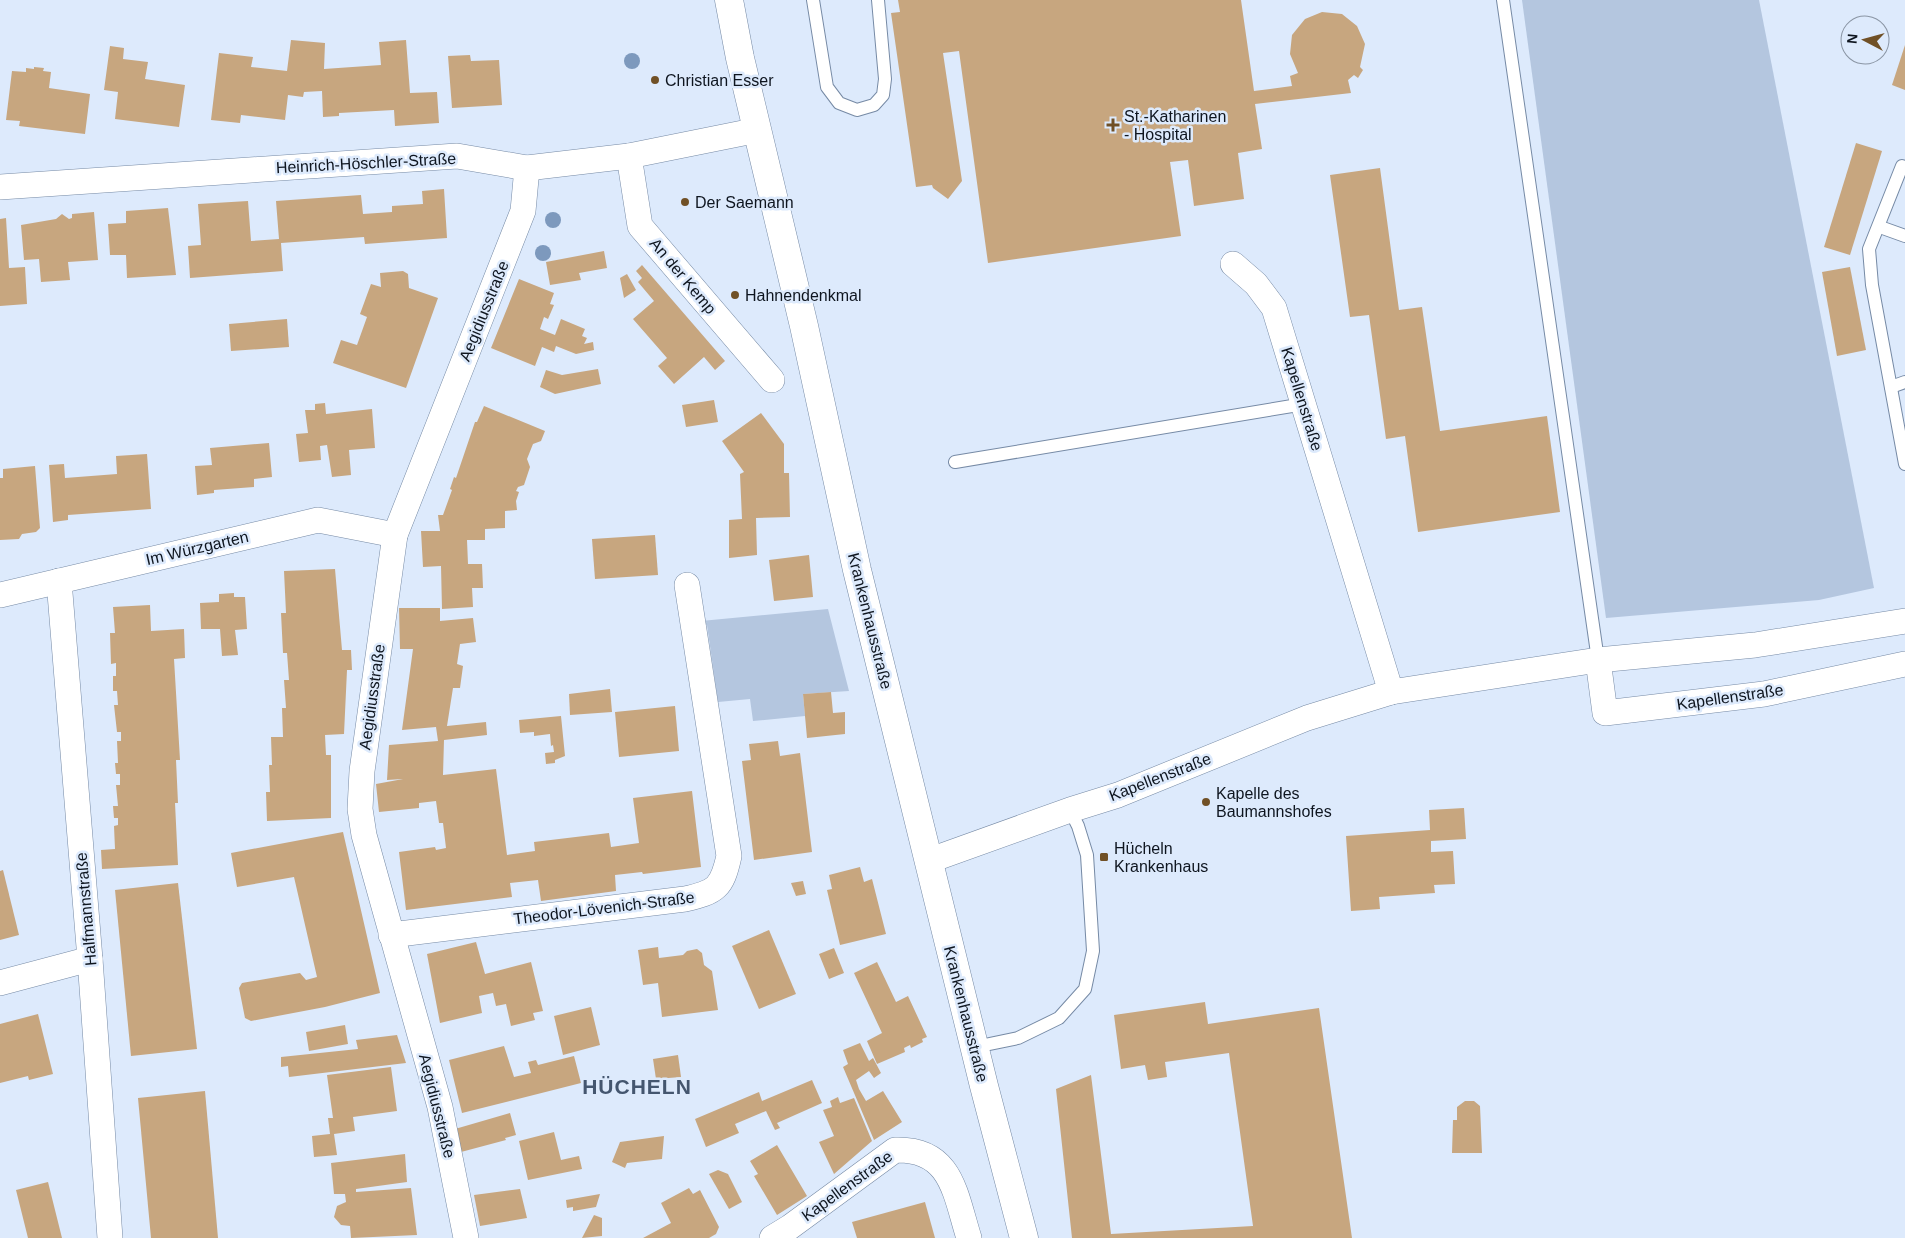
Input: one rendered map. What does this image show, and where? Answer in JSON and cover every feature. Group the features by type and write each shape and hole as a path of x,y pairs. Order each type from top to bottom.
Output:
{"street":[{"name":"Krankenhausstraße","path":"729,0 740,58 810,354 857,570 928,861 1024,1238"},
{"name":"Heinrich-Höschler-Straße","path":"0,187 457,156 527,168 629,156 758,130"},
{"name":"An der Kemp","path":"629,156 640,226 772,380"},
{"name":"Aegidiusstraße","path":"466,1238 440,1107 364,835 360,809 362,771 395,535 523,212 527,168"},
{"name":"Kapellenstraße","path":"1233,264 1256,284 1274,308 1390,692"},
{"name":"Im Würzgarten","path":"0,595 318,520 395,535"},
{"name":"Halfmannstraße","path":"59,581 90,959 110,1238"},
{"name":"Theodor-Lövenich-Straße","path":"391,935 685,899 710,894 725,876 729,856 687,584"},
{"name":"Kapellenstraße","path":"928,861 1070,810 1118,795 1307,718 1390,692 1598,660 1755,645 1905,620"},
{"name":"Kapellenstraße","path":"1598,660 1606,713 1764,694 1905,664"},
{"path":"0,983 90,959"},
{"name":"Kapellenstraße","path":"772,1238 790,1227 895,1150 914,1150 934,1160 949,1175 969,1238"}],"lane":[{"path":"813,0 827,87 839,103 857,110 874,105 883,95 885,79 878,0"},
{"path":"1503,0 1598,660"},
{"path":"1902,166 1880,227 1869,250 1872,285 1905,464"},
{"path":"1880,227 1905,236"},
{"path":"1891,387 1905,382"},
{"path":"954,462 1304,404"},
{"path":"975,1046 1018,1038 1059,1018 1085,989 1093,951 1087,855 1078,826 1070,810"}],"shaded area":[{"path":"1522,0 1759,0 1874,588 1819,600 1606,618"},
{"path":"828,609 849,691 803,694 805,716 753,721 750,699 718,702 707,625 701,621"}],"building":[{"name":"St.-Katharinen - Hospital","path":"898,0 1241,0 1254,91 1292,86 1290,76 1298,73 1290,54 1292,35 1305,19 1322,12 1342,14 1357,26 1365,44 1360,67 1363,70 1358,78 1354,75 1348,80 1351,93 1255,104 1262,149 1238,153 1244,199 1194,206 1188,160 1170,162 1181,236 988,263 959,51 943,53 962,181 948,199 933,188 932,185 916,187 891,13 900,12"},
{"path":"291,40 325,43 324,69 381,65 379,42 406,40 410,93 437,92 439,123 395,126 394,110 339,113 339,116 323,117 322,91 304,92 303,97 288,95 285,120 241,115 240,123 211,120 219,53 253,57 251,67 287,71"},
{"path":"1905,45 1905,90 1892,85"},
{"path":"110,46 124,48 123,59 148,62 145,79 185,85 179,127 115,119 118,92 104,90"},
{"path":"470,55 471,61 499,60 502,105 452,108 448,56"},
{"path":"34,67 44,68 43,71 51,72 49,88 90,94 85,134 19,126 20,121 6,120 12,71 26,72 26,68 34,69"},
{"path":"1856,143 1882,151 1850,255 1824,247"},
{"path":"1380,168 1399,310 1422,307 1440,431 1547,416 1560,512 1418,532 1405,436 1386,439 1369,315 1350,317 1330,175"},
{"path":"444,189 447,238 365,244 364,237 281,243 283,271 190,278 188,246 201,245 198,204 248,201 251,241 279,239 276,201 361,195 363,214 392,212 392,206 423,204 422,191"},
{"path":"168,208 176,275 127,278 126,255 110,255 108,224 126,223 126,211"},
{"path":"94,212 98,260 68,262 70,280 41,282 39,259 24,260 21,225 56,219 62,214 69,219 72,218 72,214"},
{"path":"6,218 9,268 25,267 27,304 0,306 0,219"},
{"path":"604,251 607,268 579,273 581,280 550,285 546,262"},
{"path":"642,265 725,361 715,370 704,357 674,384 658,366 667,358 633,319 654,301 638,282 642,278 636,271"},
{"path":"1850,267 1866,350 1837,356 1822,272"},
{"path":"403,271 408,274 409,288 438,298 406,388 333,363 341,340 357,345 367,317 360,314 371,284 381,287 380,273"},
{"path":"627,274 636,290 624,298 620,278"},
{"path":"519,279 554,293 550,304 554,305 548,319 544,317 540,329 555,335 561,319 585,329 582,336 587,338 584,344 593,342 594,350 576,354 556,346 554,352 542,347 535,366 491,348"},
{"path":"287,319 289,347 231,351 229,324"},
{"path":"598,369 601,384 555,394 540,387 546,370 562,375"},
{"path":"714,400 718,422 686,427 682,405"},
{"path":"325,403 326,414 372,409 375,448 349,450 351,475 332,477 327,445 320,446 321,460 299,462 296,434 308,433 305,410 315,410 315,404"},
{"path":"484,406 545,431 541,441 533,444 527,459 530,467 524,485 518,487 516,491 519,492 516,501 517,510 505,511 505,528 485,529 485,540 467,540 468,564 482,564 483,588 472,588 473,607 442,609 441,566 423,567 421,531 440,531 438,515 443,515 452,490 450,489 454,477 456,478 475,422 477,422"},
{"path":"761,413 784,444 784,473 789,473 790,517 756,518 757,555 729,558 729,520 742,519 740,474 744,472 722,441"},
{"path":"269,443 272,477 254,479 254,487 214,490 214,493 197,495 195,466 212,465 210,448"},
{"path":"147,454 151,509 68,515 68,520 53,522 49,465 64,464 65,478 117,474 116,456"},
{"path":"35,466 40,528 36,532 22,534 19,539 0,540 0,478 3,478 3,469"},
{"path":"655,535 658,575 595,579 592,539"},
{"path":"809,555 813,597 774,601 769,560"},
{"path":"335,569 342,650 351,650 352,670 347,670 344,734 325,735 326,755 331,755 331,818 267,821 266,792 270,792 269,765 272,765 271,737 283,737 282,708 286,708 284,680 289,680 287,653 283,653 281,613 286,613 284,571"},
{"path":"234,593 234,597 245,597 247,629 235,630 238,655 222,656 220,629 201,629 200,603 219,602 219,594"},
{"path":"150,605 151,631 184,629 185,658 174,659 180,760 176,760 178,803 175,803 178,865 102,869 101,850 115,849 114,826 118,825 118,818 114,818 113,806 118,806 116,785 120,785 120,774 116,774 115,763 118,763 117,741 121,741 121,732 117,732 114,705 118,705 117,691 113,691 113,676 116,676 116,663 111,664 110,633 115,633 113,607"},
{"path":"399,608 440,608 440,621 473,618 476,642 460,644 457,664 463,666 460,688 453,688 447,726 486,722 487,735 444,740 443,775 496,769 507,855 535,851 534,842 609,833 611,847 639,843 633,798 692,791 701,867 643,874 642,872 615,875 616,891 541,901 538,880 510,883 512,897 406,910 399,852 435,847 436,850 446,848 443,823 439,823 436,801 419,803 419,808 379,812 376,784 403,779 387,780 389,745 438,741 436,727 402,730 413,649 400,649"},
{"path":"610,689 612,712 570,715 569,694"},
{"path":"831,692 833,713 845,712 845,734 807,738 803,694"},
{"path":"675,706 679,751 619,757 615,712"},
{"path":"561,716 565,756 555,760 555,763 546,764 545,753 554,752 553,745 551,746 550,734 534,736 534,732 520,733 519,720"},
{"path":"778,741 780,756 800,753 812,852 754,860 742,761 751,760 749,744"},
{"path":"1464,808 1466,839 1431,841 1431,852 1453,851 1455,884 1434,885 1435,893 1379,897 1380,909 1351,911 1346,836 1430,830 1429,810"},
{"path":"343,832 380,993 325,1007 251,1021 245,1018 239,988 242,983 300,973 306,980 317,977 294,877 237,887 231,853"},
{"path":"860,867 864,882 872,879 886,934 840,945 827,890 832,889 829,875"},
{"path":"3,870 19,935 0,940 0,871"},
{"path":"803,881 806,894 796,896 791,883"},
{"path":"178,883 197,1049 131,1056 115,890"},
{"path":"769,930 796,994 759,1009 732,946"},
{"path":"476,942 485,974 531,962 543,1011 533,1013 535,1020 511,1026 506,1004 496,1006 493,993 479,996 482,1013 440,1023 427,954"},
{"path":"658,947 659,958 683,955 687,951 697,949 702,953 704,965 712,971 718,1010 662,1017 658,983 643,985 638,950"},
{"path":"834,948 844,973 829,979 819,954"},
{"path":"877,962 896,1002 908,996 927,1037 922,1039 923,1042 911,1048 910,1045 904,1048 905,1052 877,1064 867,1041 882,1033 854,973"},
{"path":"1205,1002 1208,1024 1319,1008 1352,1238 1072,1238 1056,1089 1091,1075 1111,1234 1253,1226 1229,1053 1165,1062 1167,1077 1148,1080 1145,1065 1121,1069 1114,1015"},
{"path":"591,1007 600,1045 563,1055 554,1016"},
{"path":"38,1014 53,1074 29,1080 28,1076 0,1083 0,1024"},
{"path":"345,1025 348,1044 309,1051 306,1032"},
{"path":"397,1035 406,1063 289,1077 288,1066 281,1067 281,1057 358,1049 356,1040"},
{"path":"860,1043 869,1061 873,1058 881,1073 874,1078 869,1071 856,1080 859,1089 866,1101 883,1091 902,1122 874,1140 843,1067 848,1064 843,1050"},
{"path":"504,1046 514,1077 531,1073 528,1062 536,1060 538,1065 574,1056 581,1083 462,1113 449,1060"},
{"path":"678,1055 681,1077 656,1079 653,1059"},
{"path":"391,1067 397,1111 353,1117 355,1131 334,1134 337,1155 314,1157 312,1136 330,1134 328,1118 333,1118 327,1075"},
{"path":"812,1080 822,1103 777,1123 780,1128 775,1130 766,1111 735,1124 739,1133 706,1147 695,1119 759,1092 762,1101"},
{"path":"205,1091 218,1238 151,1238 138,1098"},
{"path":"838,1097 840,1103 854,1098 872,1141 834,1174 819,1142 834,1136 823,1110 832,1107 830,1101"},
{"path":"1465,1101 1474,1101 1480,1106 1482,1153 1452,1153 1453,1120 1457,1120 1457,1107"},
{"path":"510,1113 516,1135 505,1138 506,1140 461,1152 455,1129"},
{"path":"554,1132 561,1160 579,1156 582,1169 528,1180 519,1141"},
{"path":"664,1136 662,1159 627,1163 625,1168 612,1162 620,1142"},
{"path":"777,1145 807,1196 777,1215 754,1176 758,1174 750,1161"},
{"path":"405,1154 407,1182 356,1189 356,1192 411,1188 417,1235 351,1238 350,1226 341,1225 334,1217 337,1206 346,1202 345,1194 334,1194 331,1163"},
{"path":"718,1170 728,1174 742,1202 729,1209 709,1174"},
{"path":"48,1182 62,1238 28,1238 16,1190"},
{"path":"689,1188 693,1194 700,1190 719,1227 716,1234 709,1238 643,1238 671,1223 661,1203"},
{"path":"520,1189 527,1218 480,1226 474,1195"},
{"path":"600,1194 596,1207 573,1211 573,1207 567,1208 566,1200"},
{"path":"925,1202 935,1238 857,1238 852,1222"},
{"path":"594,1215 602,1218 602,1236 582,1238"}],"place":[{"name":"Christian Esser","path":"655,80"},
{"name":"St.-Katharinen - Hospital","path":"1113,125"},
{"name":"Der Saemann","path":"685,202"},
{"name":"Hahnendenkmal","path":"735,295"},
{"name":"Kapelle des Baumannshofes","path":"1206,802"},
{"name":"Hücheln Krankenhaus","path":"1104,857"}],"district":[{"name":"HÜCHELN","path":"637,1086"}]}
